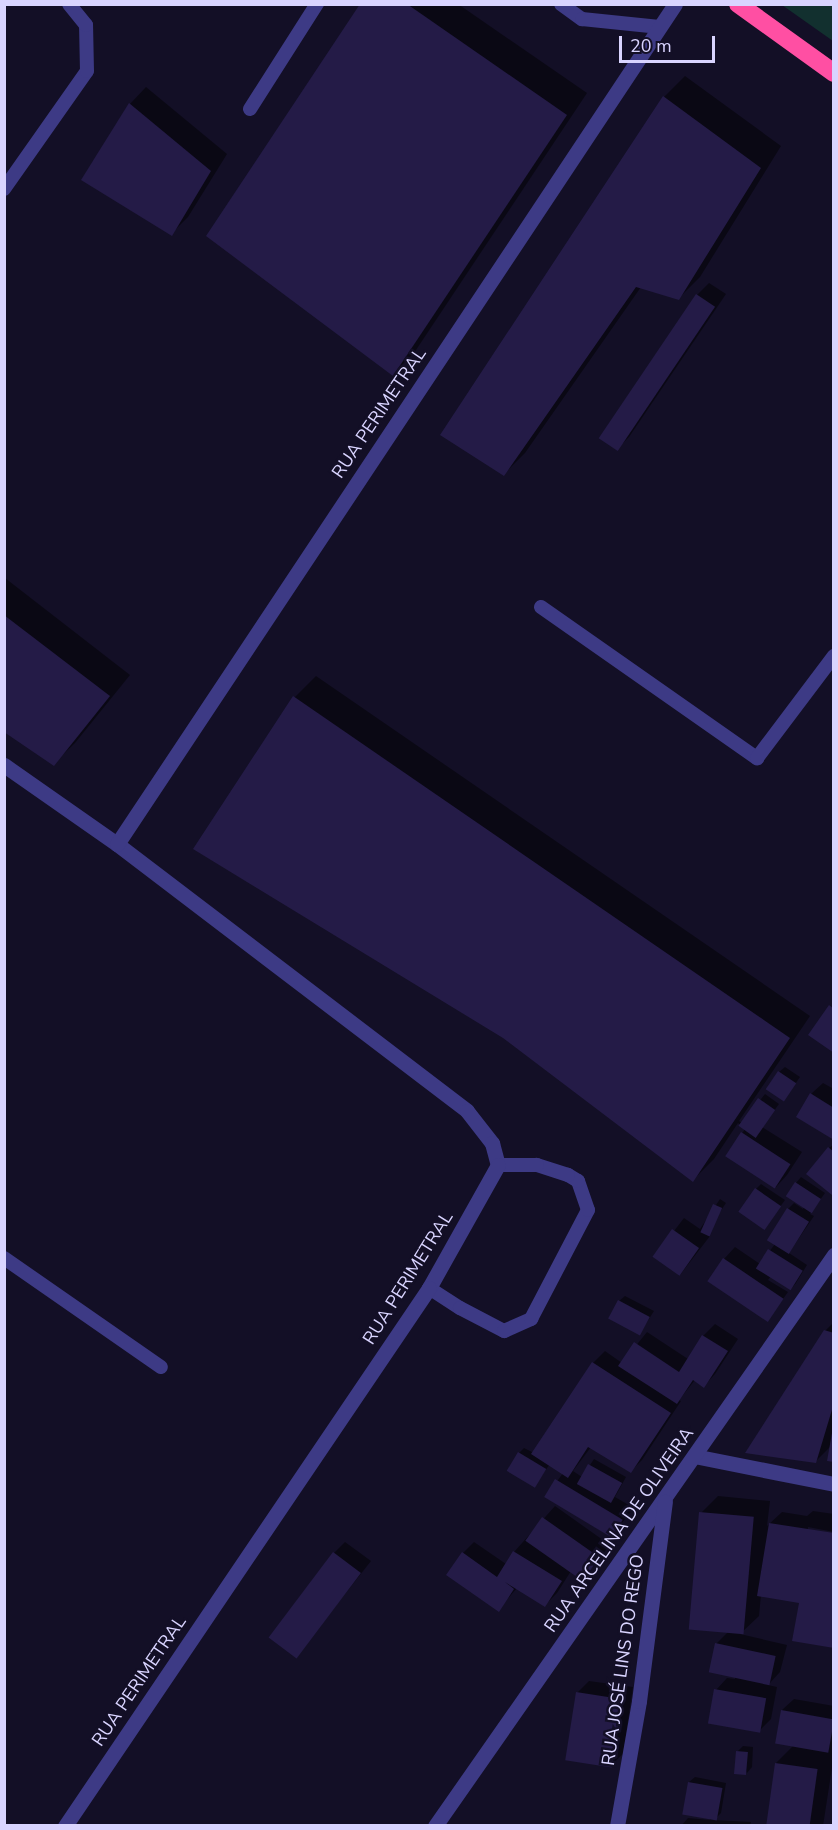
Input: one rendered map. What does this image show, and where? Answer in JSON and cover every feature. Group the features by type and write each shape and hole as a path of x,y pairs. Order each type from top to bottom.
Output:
{"highway":[{"path":"738,4 834,73"}],"street":[{"name":"RUA PERIMETRAL","path":"117,844 675,4"},
{"path":"4,765 117,844 467,1111 492,1143 498,1165"},
{"name":"RUA PERIMETRAL","path":"66,1826 429,1288 498,1165"},
{"name":"RUA ARCELINA DE OLIVEIRA","path":"435,1826 834,1255"},
{"path":"694,1456 834,1484"},
{"name":"RUA JOSÉ LINS DO REGO","path":"617,1826 639,1701 665,1499"}],"lane":[{"path":"4,189 87,71 86,26 69,4"},
{"path":"250,109 318,4"},
{"path":"561,4 582,19 660,27"},
{"path":"541,607 757,758 834,656"},
{"path":"429,1288 460,1308 504,1330 531,1319 588,1210 578,1181 568,1175 537,1165 498,1165"},
{"path":"4,1258 161,1367"}],"green space":[{"path":"782,5 833,5 833,41"}],"building":[{"path":"360,4 407,4 567,115 393,376 206,236"},
{"path":"663,96 761,168 679,300 636,287 504,476 440,435"},
{"path":"129,103 211,171 172,236 81,180"},
{"path":"696,294 715,307 618,451 599,438"},
{"path":"4,615 110,696 54,766 4,732"},
{"path":"293,696 790,1038 693,1182 503,1038 193,849"},
{"path":"829,1005 834,1009 834,1053 808,1035"},
{"path":"778,1071 796,1083 784,1102 766,1089"},
{"path":"810,1093 834,1108 834,1140 796,1117"},
{"path":"758,1098 775,1110 756,1138 738,1126"},
{"path":"741,1132 790,1164 775,1188 725,1156"},
{"path":"828,1147 834,1152 832,1195 806,1174"},
{"path":"795,1182 821,1199 812,1213 786,1196"},
{"path":"755,1188 781,1206 765,1230 738,1212"},
{"path":"713,1204 722,1208 710,1236 700,1232"},
{"path":"787,1208 809,1222 789,1254 767,1240"},
{"path":"672,1229 699,1248 680,1276 652,1257"},
{"path":"768,1249 803,1271 791,1290 756,1269"},
{"path":"723,1258 784,1299 768,1322 707,1281"},
{"path":"618,1300 650,1317 640,1335 608,1319"},
{"path":"824,1330 834,1333 834,1403 816,1463 745,1453"},
{"path":"702,1335 728,1351 704,1388 693,1380 677,1404 618,1366 634,1342 679,1372"},
{"path":"592,1362 671,1413 631,1473 588,1447 568,1478 531,1454"},
{"path":"832,1433 834,1433 834,1462 827,1461"},
{"path":"518,1452 546,1469 535,1488 507,1471"},
{"path":"588,1464 622,1483 611,1503 577,1484"},
{"path":"555,1479 623,1520 612,1538 544,1497"},
{"path":"699,1512 754,1517 744,1634 689,1630"},
{"path":"542,1517 599,1557 583,1581 525,1541"},
{"path":"769,1523 834,1533 834,1648 792,1641 799,1603 757,1596"},
{"path":"513,1551 562,1581 545,1607 505,1582 514,1589 499,1612 446,1575 462,1552 497,1577"},
{"path":"333,1552 361,1573 297,1659 269,1637"},
{"path":"715,1643 776,1656 769,1685 709,1672"},
{"path":"714,1689 766,1698 760,1733 708,1723"},
{"path":"576,1692 622,1699 612,1768 565,1760"},
{"path":"781,1710 834,1719 828,1753 775,1743"},
{"path":"736,1751 748,1752 746,1775 734,1774"},
{"path":"775,1763 818,1769 810,1826 766,1826"},
{"path":"688,1782 722,1788 717,1821 682,1814"}]}
